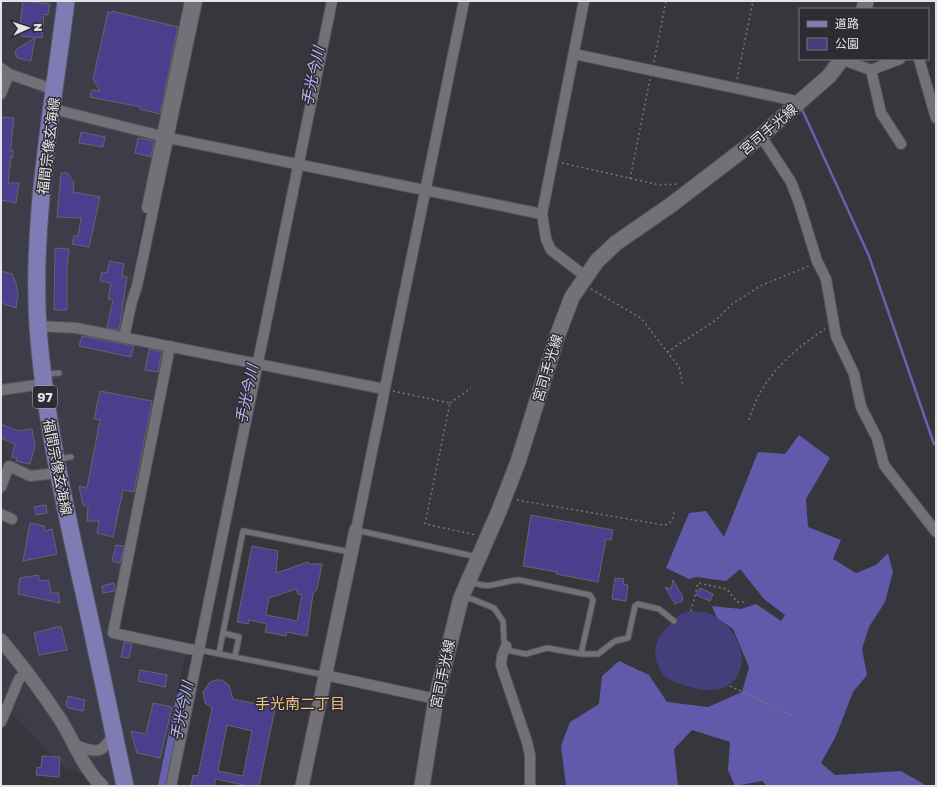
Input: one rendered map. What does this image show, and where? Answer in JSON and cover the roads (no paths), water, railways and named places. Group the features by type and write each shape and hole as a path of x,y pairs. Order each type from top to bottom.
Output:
{"main road":[{"name":"福間宗像玄海線","path":"66,1 52,109 37,251 38,326 48,377 61,463 114,733 126,786"},
{"name":"宮司手光線","path":"422,786 436,699 461,598 518,462 565,314 583,280 597,261 616,243 671,205 761,136 829,76 840,60"}],"street":[{"path":"124,337 137,286 148,220 192,1"},
{"path":"171,786 196,650 254,363 332,1"},
{"path":"302,786 464,1"},
{"path":"583,280 552,250 546,239 542,214 584,1"},
{"path":"574,54 801,102"},
{"path":"844,60 872,70 897,60"},
{"path":"920,60 931,82 936,118"},
{"path":"872,70 881,113 901,144"},
{"path":"1,94 5,71 55,90"},
{"path":"52,109 165,137 542,214"},
{"path":"761,136 791,182 799,203 817,261 826,279 833,325 854,374 861,407 877,438 884,465 936,532"},
{"path":"38,326 76,328 384,389"},
{"path":"170,346 113,633 196,650"},
{"path":"1,390 48,377"},
{"path":"1,487 9,466 30,476 61,463"},
{"path":"1,514 12,519"},
{"path":"1,640 27,672 75,745 91,774 102,786"},
{"path":"506,646 502,656 501,665 527,742 530,755 530,786"},
{"path":"1,722 19,679 27,672"},
{"path":"325,675 436,699"},
{"path":"75,745 90,750 100,751 105,749 114,733"}],"lane":[{"path":"356,530 478,557"},
{"path":"219,653 243,531 350,552"},
{"path":"468,580 478,586 494,586 509,580 519,580 590,595 593,600 581,654"},
{"path":"461,598 472,599 494,608 503,621 504,641 506,646 511,650 526,654 547,648 581,654 598,654 616,641 628,638 634,606 638,604 659,609 674,621"},
{"path":"223,633 239,637 235,656"},
{"path":"196,650 235,656 325,675"}],"waterway":[{"path":"801,107 869,256 934,444"},
{"name":"手光今川","path":"166,786 184,699"}],"district":[{"name":"手光南二丁目","path":"300,703"}]}
